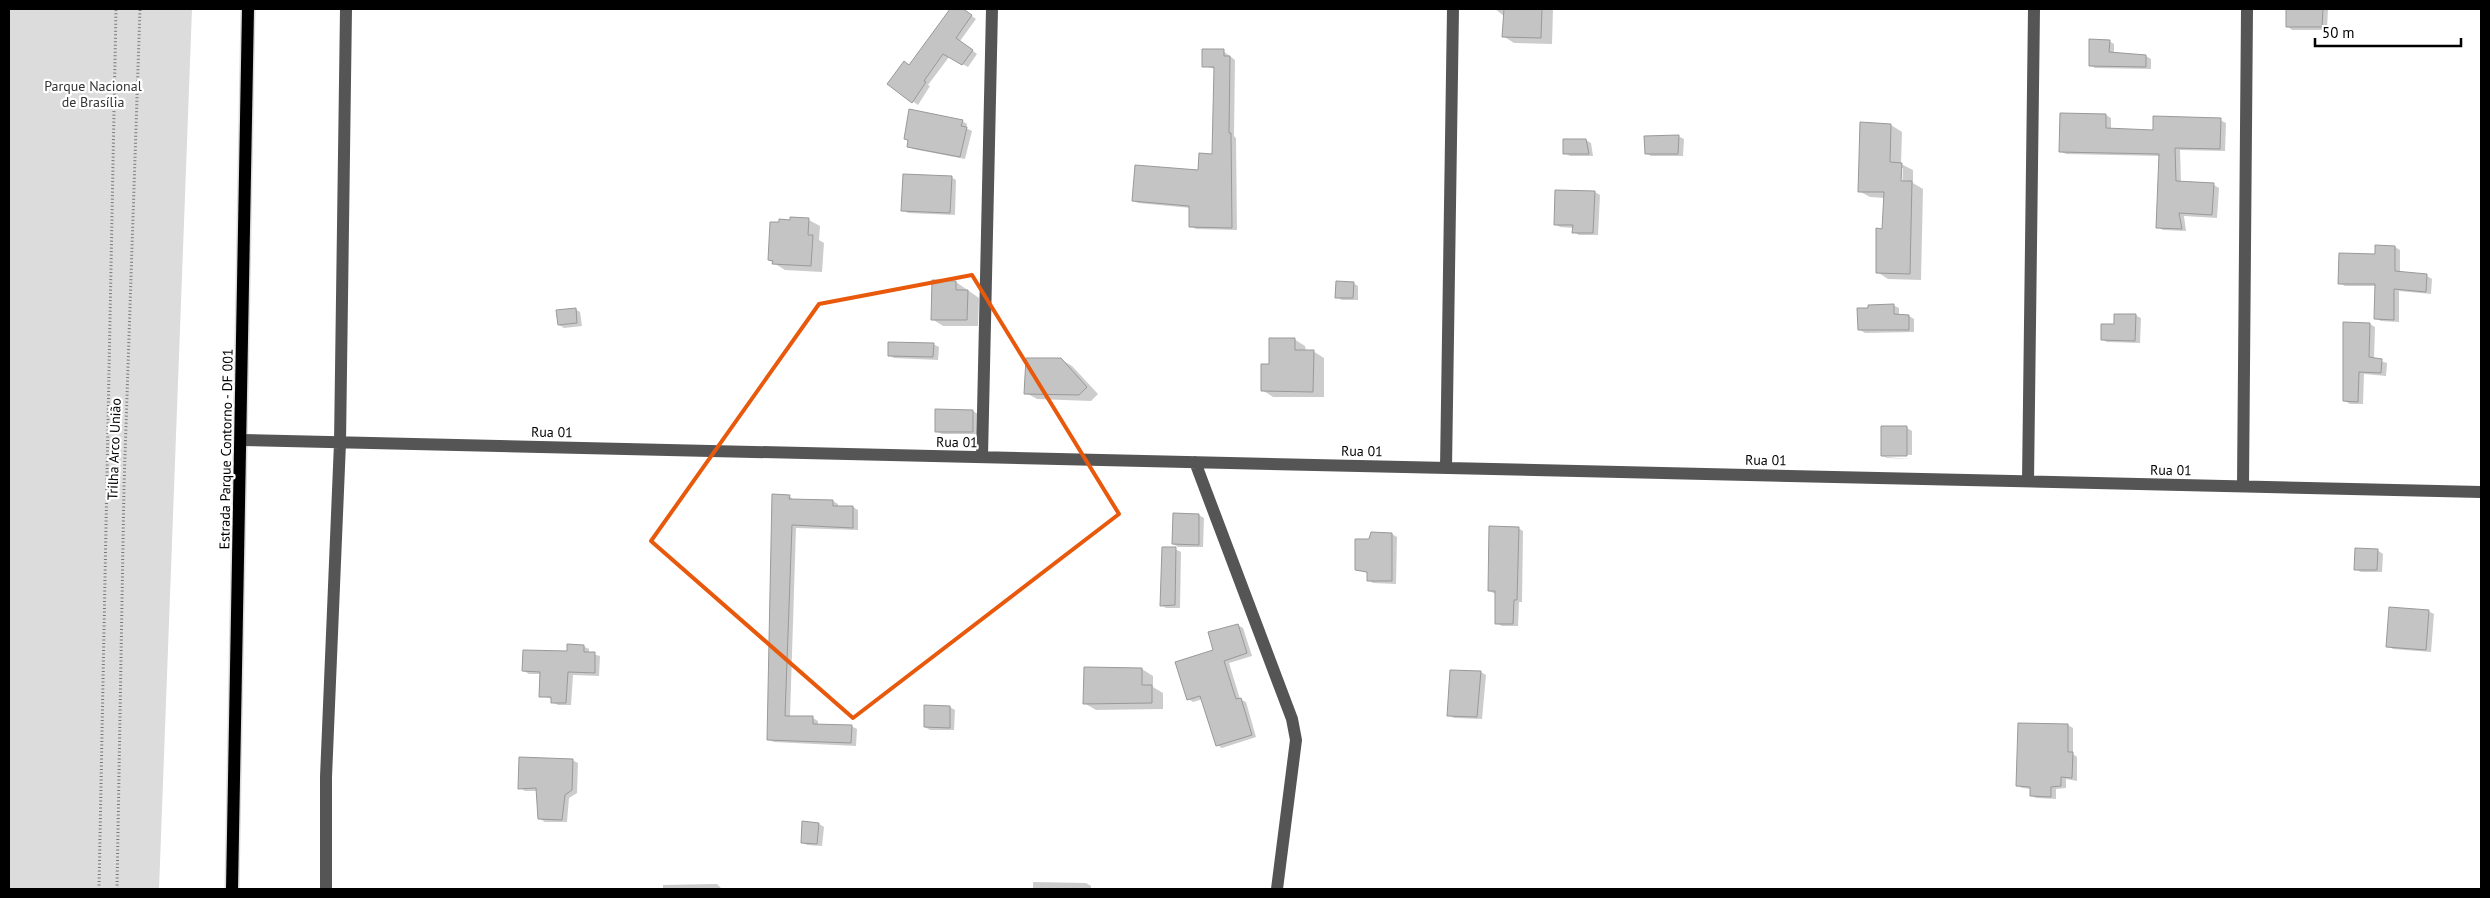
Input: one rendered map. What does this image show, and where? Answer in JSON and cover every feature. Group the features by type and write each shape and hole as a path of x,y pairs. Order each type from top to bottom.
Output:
{"main road":[{"name":"Estrada Parque Contorno - DF 001","path":"232,889 248,9"}],"street":[{"path":"326,889 326,777 340,442 346,9"},
{"path":"982,457 992,9"},
{"path":"1446,468 1453,9"},
{"path":"2028,481 2034,9"},
{"path":"2243,486 2247,9"},
{"name":"Rua 01","path":"241,440 2481,492"},
{"path":"1196,462 1292,719 1296,740 1277,889"}],"path":[{"path":"99,889 116,9"},
{"name":"Trilha Arco União","path":"116,889 125,476 140,9"}],"highlighted area":[{"path":"972,275 1119,514 853,718 651,541 819,304"}],"green space":[{"name":"Parque Nacional de Brasília","path":"9,9 192,9 159,889 9,889"}],"building":[{"path":"950,9 963,9 972,15 956,38 973,50 962,65 943,54 924,81 926,82 912,103 887,84 904,61 909,65"},
{"path":"1504,9 1542,9 1541,38 1502,37"},
{"path":"2286,9 2323,9 2322,27 2286,27"},
{"path":"2089,39 2110,40 2109,52 2146,55 2146,67 2089,66"},
{"path":"1202,49 1224,49 1224,56 1230,56 1229,133 1231,133 1232,228 1189,227 1189,206 1132,201 1135,165 1198,170 1199,153 1212,154 1214,67 1202,67"},
{"path":"909,109 963,120 961,126 967,127 960,157 907,147 908,140 904,139"},
{"path":"2060,113 2106,114 2106,128 2153,130 2153,116 2221,118 2220,149 2175,148 2176,181 2214,183 2212,215 2179,213 2182,229 2156,228 2159,154 2059,152"},
{"path":"1860,122 1891,124 1890,162 1902,163 1901,181 1912,181 1910,274 1876,273 1876,228 1882,229 1884,192 1858,192"},
{"path":"1679,135 1678,154 1645,154 1644,136"},
{"path":"1563,139 1586,139 1589,154 1563,154"},
{"path":"903,174 952,176 950,213 901,211"},
{"path":"1555,190 1595,191 1593,233 1572,233 1573,225 1554,225"},
{"path":"790,217 809,218 808,235 813,235 811,266 772,264 773,261 768,260 770,222 779,222 779,219 790,220"},
{"path":"2375,245 2395,246 2395,271 2427,274 2426,292 2394,289 2394,320 2374,319 2375,284 2338,284 2339,253 2375,254"},
{"path":"932,280 956,281 956,290 968,290 967,320 931,320"},
{"path":"1336,281 1354,282 1353,298 1335,298"},
{"path":"1894,304 1894,314 1909,315 1909,330 1858,330 1857,308 1868,308 1868,305"},
{"path":"576,308 577,323 558,325 556,310"},
{"path":"2114,314 2136,314 2135,341 2101,340 2101,324 2114,324"},
{"path":"2343,322 2370,323 2369,357 2382,359 2381,373 2359,372 2358,402 2343,401"},
{"path":"1269,338 1295,338 1295,350 1314,350 1313,392 1261,391 1261,364 1269,364"},
{"path":"888,342 934,343 933,357 888,356"},
{"path":"1026,358 1061,358 1087,387 1079,395 1024,394"},
{"path":"935,409 973,410 973,432 935,432"},
{"path":"1881,426 1907,426 1907,456 1881,456"},
{"path":"772,494 790,495 789,499 833,500 833,506 853,506 853,528 792,525 785,716 813,716 813,724 852,725 851,743 767,740"},
{"path":"1173,513 1199,514 1199,545 1172,544"},
{"path":"1489,526 1519,527 1517,600 1514,600 1513,624 1495,624 1495,591 1488,591"},
{"path":"1371,532 1392,533 1392,581 1367,581 1367,572 1355,570 1355,539 1369,539"},
{"path":"1162,547 1176,547 1175,605 1160,606"},
{"path":"2355,548 2378,549 2377,570 2354,570"},
{"path":"2389,607 2429,610 2426,650 2386,647"},
{"path":"1238,624 1247,653 1224,661 1236,699 1241,698 1252,735 1216,746 1200,696 1187,700 1175,662 1213,650 1208,632"},
{"path":"567,644 584,645 584,652 595,652 595,673 568,672 566,703 551,703 551,697 539,697 540,672 522,671 523,650 567,651"},
{"path":"1084,667 1142,668 1142,685 1152,685 1152,703 1083,704"},
{"path":"1450,670 1481,671 1477,717 1447,716"},
{"path":"924,705 950,706 950,728 924,727"},
{"path":"2018,723 2068,724 2068,752 2073,752 2072,778 2061,777 2061,786 2051,787 2051,797 2030,796 2030,787 2016,786"},
{"path":"519,757 573,759 572,790 565,795 562,820 538,819 536,788 518,789"},
{"path":"802,821 819,823 817,844 801,843"}]}
